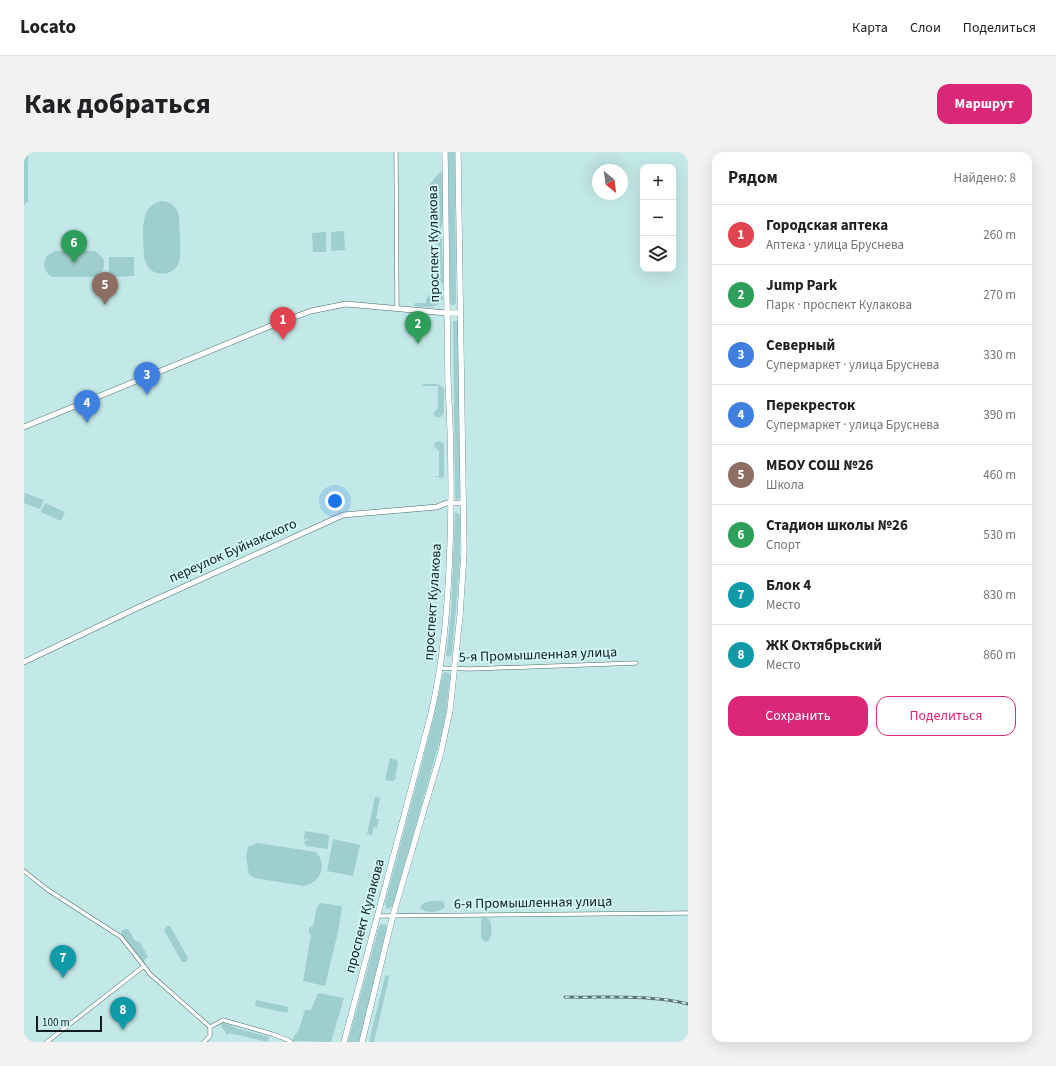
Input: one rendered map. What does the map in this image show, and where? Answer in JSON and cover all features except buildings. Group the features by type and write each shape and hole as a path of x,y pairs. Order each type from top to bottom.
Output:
{"main road":[{"name":"проспект Кулакова","path":"344,1042 430,720 440,668 448,597 451,503 445,152"},
{"name":"проспект Кулакова","path":"362,1042 393,916 441,752 450,710 455,669 463,571 458,152"},
{"path":"447,313 460,313"}],"street":[{"path":"396,152 397,308"},
{"path":"24,427 273,325 311,311 346,304 447,313"},
{"name":"переулок Буйнакского","path":"24,662 137,608 343,515 437,507 451,503 463,503"},
{"name":"5-я Промышленная улица","path":"440,668 455,669 636,663"},
{"path":"24,871 48,890 120,937 144,966 169,992 210,1026 210,1036 204,1042"},
{"name":"6-я Промышленная улица","path":"378,916 688,913"},
{"path":"47,1042 144,966"},
{"path":"210,1026 223,1020 272,1034 291,1042"}],"shaded area":[{"path":"24,152 27,152 28,154 28,201 24,205"},
{"path":"448,152 455,152 456,303 452,306 450,303"},
{"path":"440,172 442,173 443,214 441,229 438,233 436,187 432,186 431,189 428,186"},
{"path":"162,201 173,205 179,215 180,257 176,268 170,272 160,274 152,271 146,263 144,257 143,232 145,216 149,209 154,204"},
{"path":"344,231 345,250 331,251 331,232"},
{"path":"326,232 326,252 313,252 312,233"},
{"path":"435,239 442,239 443,282 440,285 438,278 438,245 434,242"},
{"path":"55,251 95,251 102,257 104,267 95,277 53,277 46,271 44,265 47,256"},
{"path":"109,257 134,257 134,276 109,277"},
{"path":"433,291 442,294 443,299 437,305 430,307 413,306 415,303 426,303 426,299"},
{"path":"453,321 458,321 460,497 457,500 455,498"},
{"path":"423,384 437,384 444,389 444,413 441,417 436,417 433,413 438,408 438,386 423,386"},
{"path":"439,441 444,444 444,478 436,477 439,476 439,451 434,446 434,443"},
{"path":"25,493 44,500 40,509 24,503"},
{"path":"45,503 65,512 61,521 41,512"},
{"path":"455,513 458,513 460,516 460,560 452,655 449,657 446,655 451,613"},
{"path":"444,672 449,673 450,677 446,713 441,736 393,906 388,909 386,908 385,903 429,736"},
{"path":"390,758 398,762 395,780 392,781 385,780"},
{"path":"375,797 380,798 376,819 379,819 377,828 374,827 372,835 367,834"},
{"path":"305,831 329,835 328,849 306,846 304,842 308,840 307,838 304,840"},
{"path":"333,839 360,845 353,876 327,871"},
{"path":"257,843 316,852 321,860 322,870 312,883 304,886 254,878 249,874 246,856 248,847"},
{"path":"426,902 444,902 445,907 439,911 429,912 420,908 421,905"},
{"path":"320,903 342,906 338,932 325,986 303,981 311,935 309,933 309,928 313,926 317,907"},
{"path":"484,917 490,920 491,926 491,936 486,942 481,938 481,920"},
{"path":"382,924 386,925 387,929 359,1042 348,1042 379,926"},
{"path":"167,926 170,926 188,958 186,962 182,962 164,930"},
{"path":"124,929 128,929 135,941 140,942 148,957 144,960 145,965 122,936 121,932"},
{"path":"385,976 389,976 389,978 374,1042 369,1042"},
{"path":"318,993 344,998 331,1042 292,1041 298,1032 305,1010 311,1010"},
{"path":"256,1000 289,1007 287,1013 255,1006"},
{"path":"223,1022 236,1028 269,1037 268,1042 230,1033 227,1035 220,1024"}],"railway":[{"path":"565,997 627,997 658,999 688,1004"}],"place":[{"name":"Стадион школы №26","path":"74,263"},
{"name":"МБОУ СОШ №26","path":"105,305"},
{"name":"Городская аптека","path":"283,340"},
{"name":"Jump Park","path":"418,344"},
{"name":"Северный","path":"147,395"},
{"name":"Перекресток","path":"87,423"},
{"name":"Блок 4","path":"63,978"},
{"name":"ЖК Октябрьский","path":"123,1030"}]}
